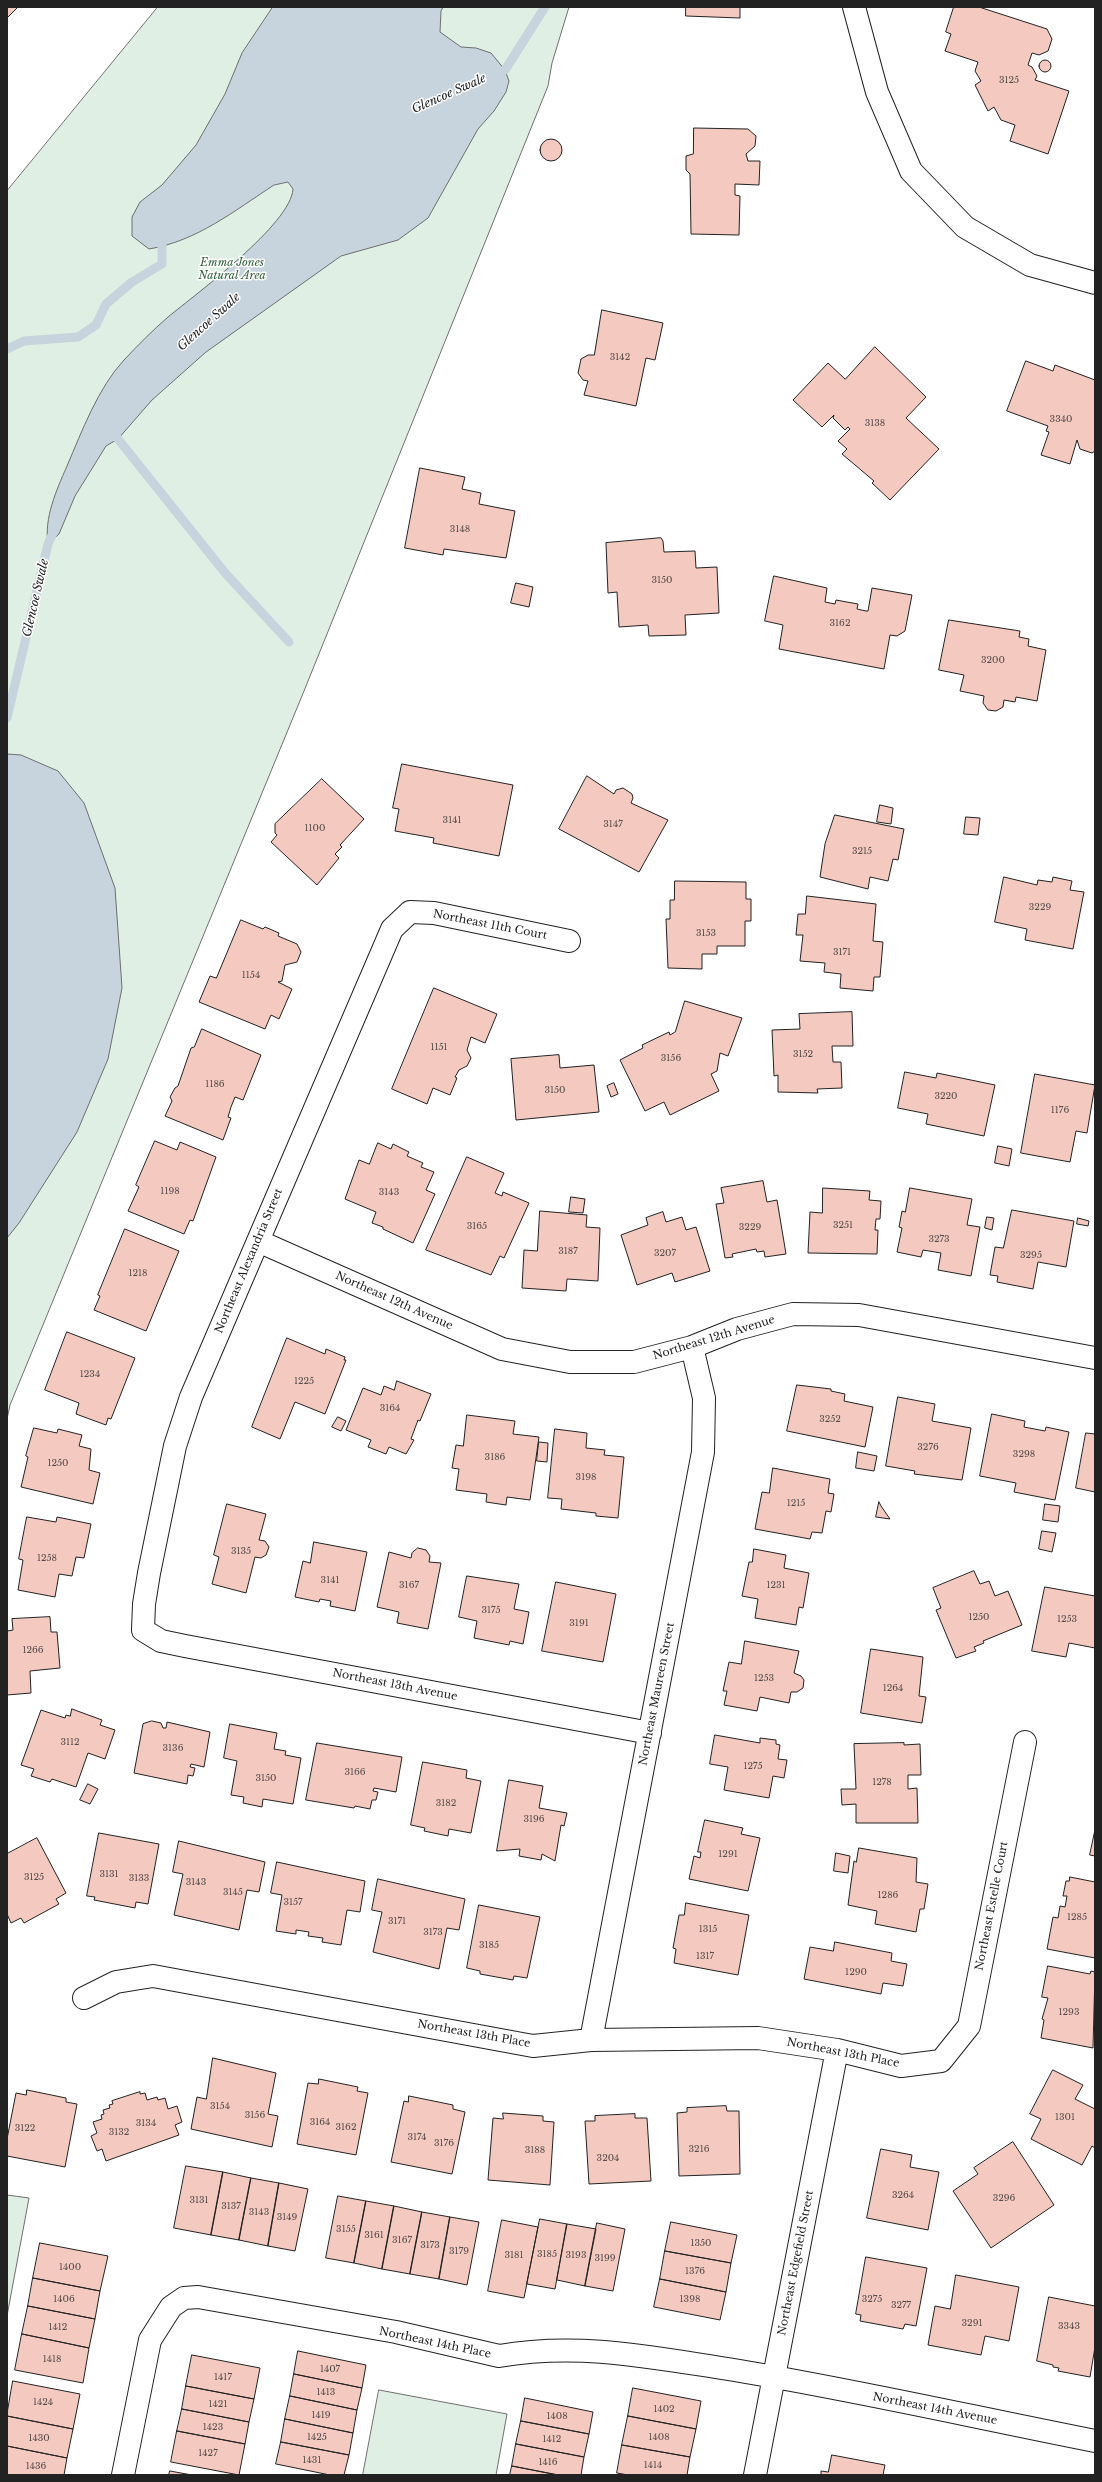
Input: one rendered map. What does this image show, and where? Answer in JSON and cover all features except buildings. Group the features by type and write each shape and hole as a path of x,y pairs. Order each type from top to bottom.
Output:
{"street":[{"path":"854,7 877,92 911,171 965,227 1030,265 1095,283"},
{"name":"Northeast 11th Court","path":"410,912 434,913 569,941"},
{"name":"Northeast Alexandria Street","path":"143,1630 144,1604 149,1573 174,1446 191,1397 381,952 392,929 410,912"},
{"name":"Northeast 12th Avenue","path":"258,1240 502,1349 570,1362 627,1362 692,1347 737,1329 793,1314 859,1315 1095,1358"},
{"name":"Northeast Maureen Street","path":"592,2040 703,1452 704,1398 692,1347"},
{"name":"Northeast 13th Avenue","path":"143,1630 161,1641 185,1646 650,1733"},
{"name":"Northeast Estelle Court","path":"941,2062 969,2026 1025,1742"},
{"name":"Northeast 13th Place","path":"84,1998 116,1982 153,1976 533,2046 592,2040 758,2038 837,2050 901,2066 941,2062"},
{"name":"Northeast Edgefield Street","path":"755,2475 837,2050"},
{"name":"Northeast 14th Place","path":"123,2475 150,2340 171,2307 184,2298 198,2297 396,2332 499,2356 516,2353 603,2350 775,2376"},
{"name":"Northeast 14th Avenue","path":"775,2376 1095,2441"}],"green space":[{"name":"Emma Jones Natural Area","path":"158,7 569,7 552,63 548,86 304,691 10,1405 7,1419 7,191"},
{"path":"7,2195 29,2198 7,2316"},
{"path":"379,2390 507,2414 496,2475 363,2475"}],"water":[{"path":"273,7 443,7 441,11 440,32 461,47 476,48 491,53 505,70 509,81 506,92 494,111 478,129 428,218 398,240 341,256 206,352 152,400 118,439 106,446 75,496 59,534 48,544 47,534 49,514 59,485 91,410 106,383 124,360 151,332 219,276 260,239 277,221 288,204 293,189 288,182 274,185 214,224 167,245 149,249 132,236 132,217 140,202 162,185 196,145 225,94 242,53"},
{"path":"7,754 21,755 58,771 84,803 115,888 122,988 108,1059 77,1132 19,1223 7,1238"}],"waterway":[{"name":"Glencoe Swale","path":"496,74 505,70 545,7"},
{"path":"7,349 24,341 78,337 96,325 106,304 132,282 162,264 162,236"},
{"path":"110,429 226,574 289,642"},
{"name":"Glencoe Swale","path":"7,718 48,544 53,533"}]}
